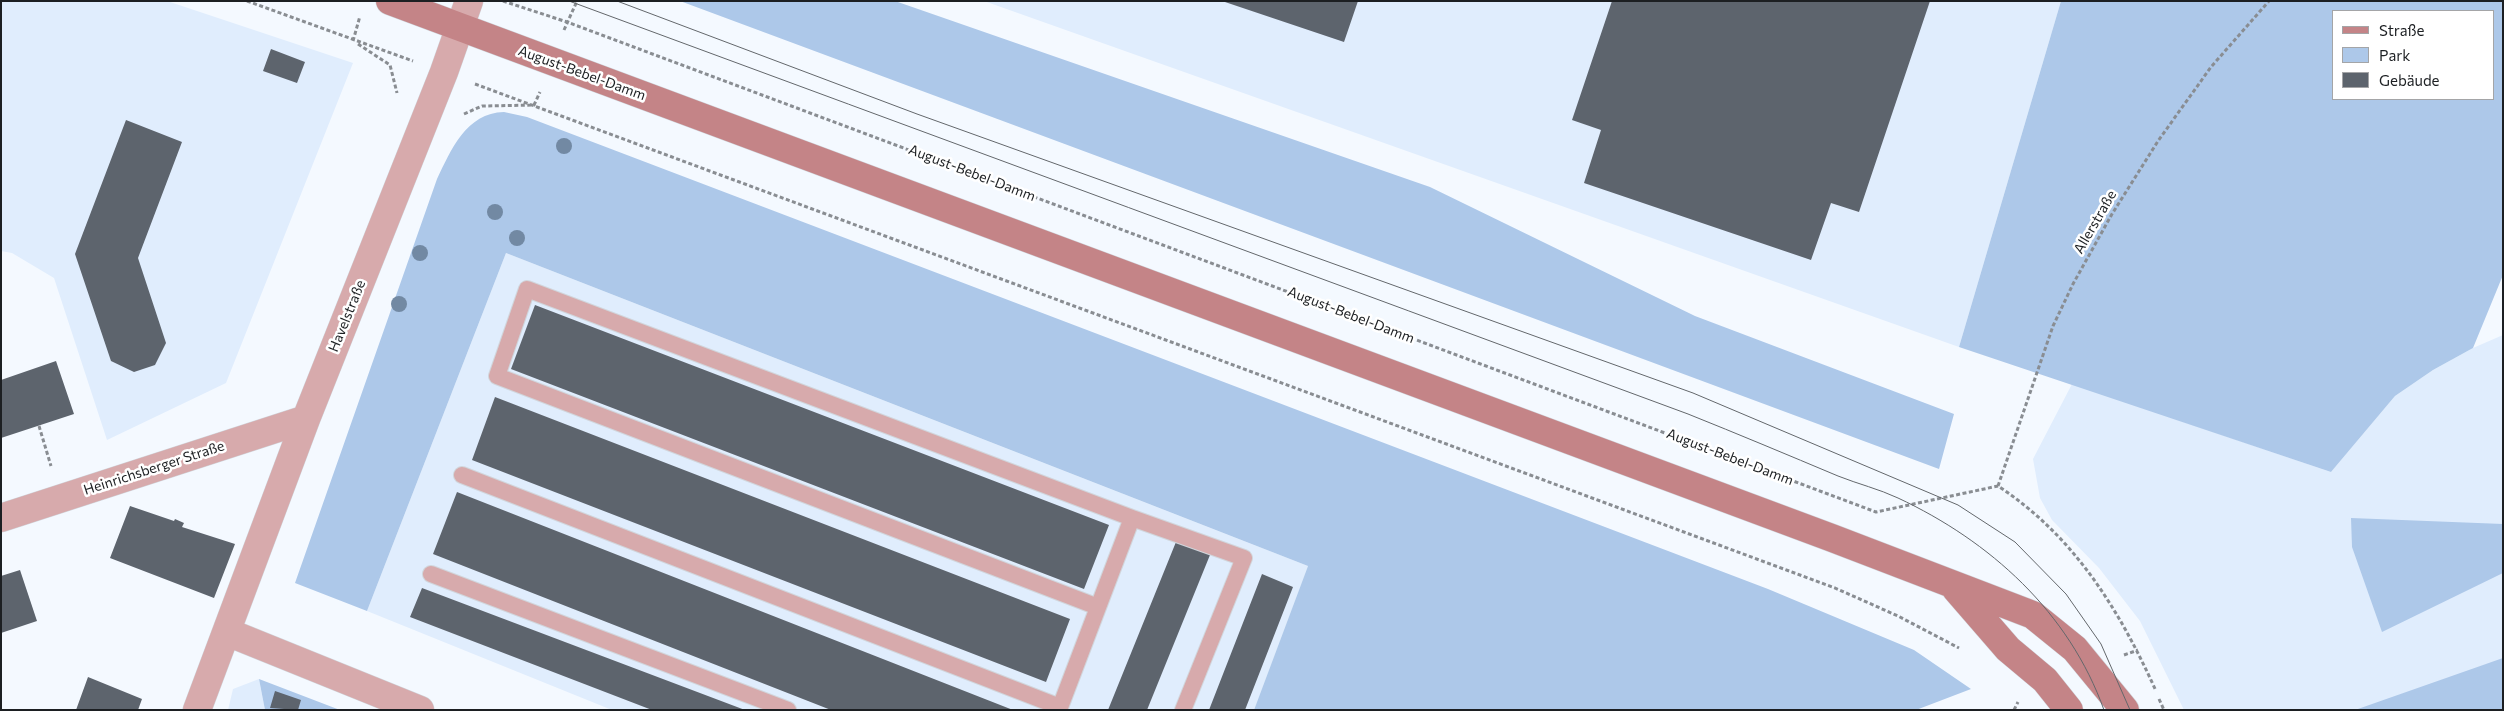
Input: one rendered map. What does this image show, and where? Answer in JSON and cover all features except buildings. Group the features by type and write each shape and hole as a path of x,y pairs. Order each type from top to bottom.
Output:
{"main road":[{"name":"August-Bebel-Damm","path":"390,1 1832,538 2033,616 2074,649 2125,710"},
{"name":"August-Bebel-Damm","path":"1954,586 2008,649 2045,680 2069,710"}],"street":[{"name":"Havelstraße","path":"197,710 306,419 431,106 469,1"},
{"name":"Heinrichsberger Straße","path":"1,518 306,419"},
{"path":"227,632 420,710"}],"lane":[{"path":"1098,607 497,376 527,289 1132,518 1244,558 1183,710"},
{"path":"462,474 1060,708 1132,518"},
{"path":"431,574 788,710"}],"path":[{"path":"247,1 388,53"},
{"name":"August-Bebel-Damm","path":"503,1 567,22 1876,512 1998,486"},
{"path":"567,22 577,1"},
{"name":"Allerstraße","path":"1998,486 2053,326 2073,284 2112,214 2158,141 2211,68 2269,1"},
{"path":"352,40 362,9"},
{"path":"352,40 390,65 398,95"},
{"path":"499,92 1835,588 1898,616 1967,654"},
{"path":"457,117 482,106 534,106"},
{"path":"38,426 51,467"},
{"path":"1998,486 2026,505 2047,524 2086,566 2104,592 2138,650 2148,674"}],"shaded area":[{"path":"1,1 167,1 353,63 226,383 107,440 54,278 12,253 1,251"},
{"path":"984,1 2061,1 1959,347"},
{"path":"506,253 1308,566 1254,710 612,710 367,611"},
{"path":"2503,335 2503,710 2184,710 2140,621 2099,568 2052,520 2040,498 2033,459 2072,384 2331,472 2395,396 2433,370 2473,348"},
{"path":"259,679 265,710 228,710 233,689"}],"green space":[{"path":"680,1 895,1 1430,187 1695,316 1954,414 1939,469"},
{"path":"2061,1 2503,1 2503,275 2473,348 2433,370 2395,396 2331,472 1959,347"},
{"path":"504,112 527,117 1768,589 1914,650 1971,689 1916,710 1254,710 1308,566 506,253 367,611 295,583 437,179 454,145 470,126 479,119 491,114"},
{"path":"2351,518 2503,524 2503,573 2382,632 2352,547"},
{"path":"2503,658 2503,710 2355,710"},
{"path":"259,679 340,710 265,710"}],"tram line":[{"path":"569,1 1688,414 1838,476 1898,498 1932,515 1964,535 2022,583 2048,611 2070,642 2089,675 2104,710"},
{"path":"617,1 917,114 1693,393 1958,505 2015,542 2066,594 2101,644 2130,710"}]}
